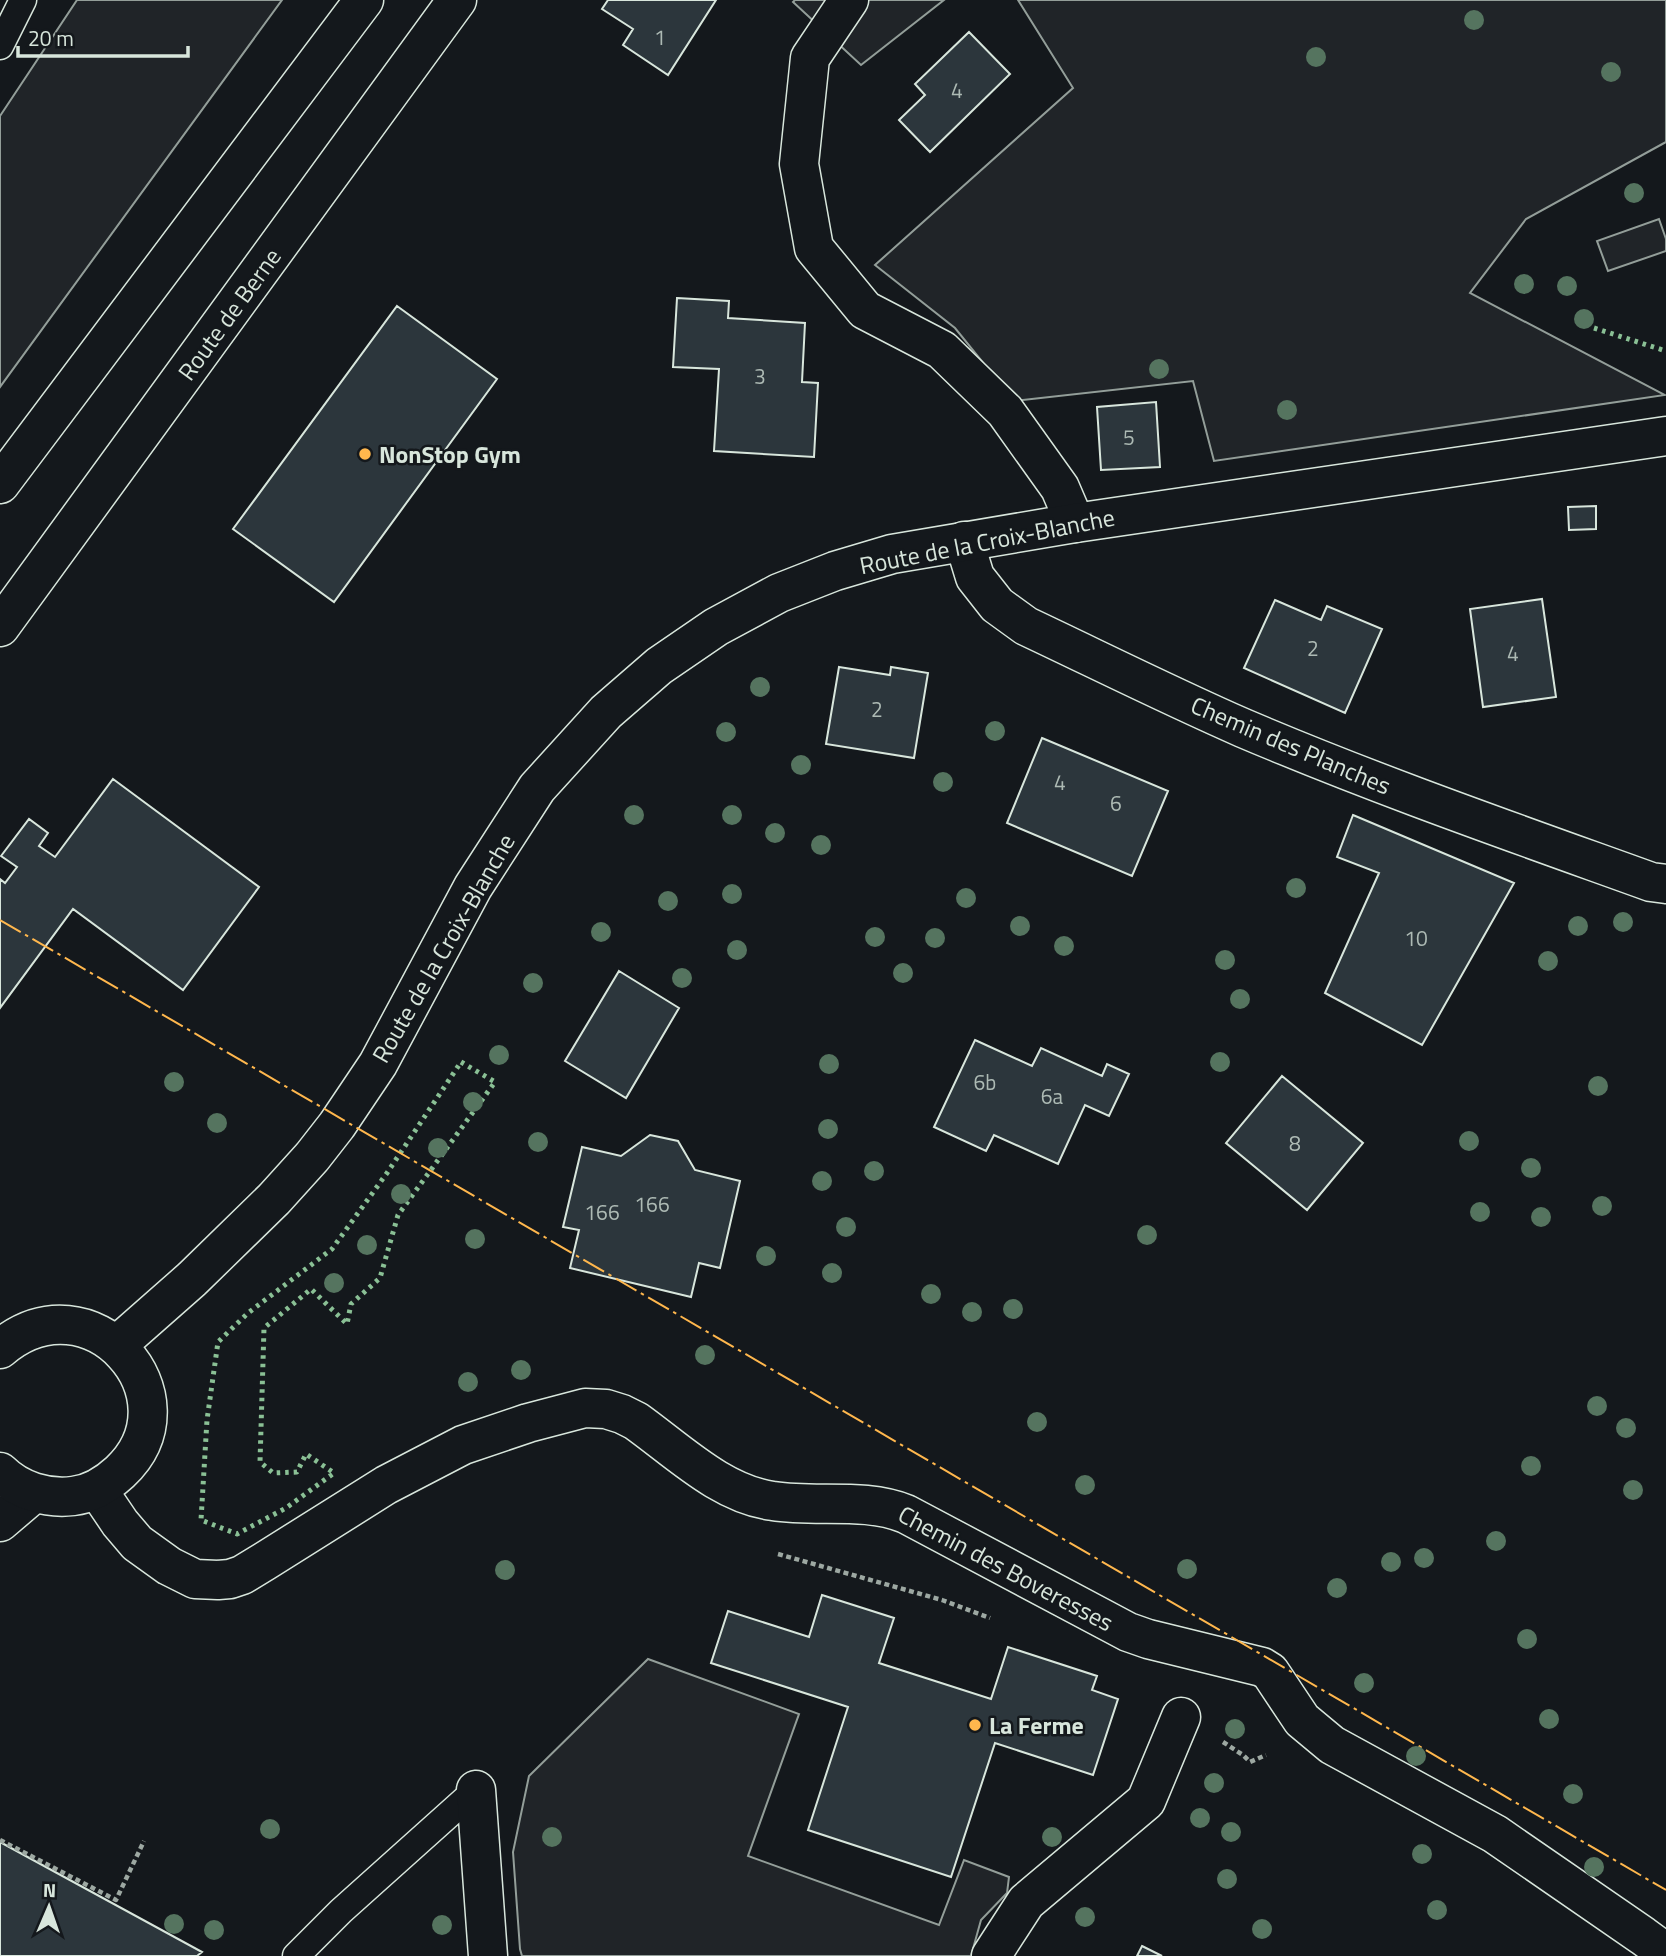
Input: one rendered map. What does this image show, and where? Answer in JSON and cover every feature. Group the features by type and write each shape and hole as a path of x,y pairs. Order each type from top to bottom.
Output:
{"street":[{"path":"0,484 364,0"},
{"name":"Route de Berne","path":"0,627 457,0"},
{"path":"849,0 810,58 799,164 814,248 865,310 942,349 1005,411 1060,488 1075,523"},
{"name":"Route de la Croix-Blanche","path":"116,1346 192,1279 274,1199 337,1125 378,1064 480,876 537,788 606,712 659,666 716,627 779,593 835,571 892,554 1075,523 1666,436"},
{"name":"Chemin des Planches","path":"964,541 975,577 997,605 1026,626 1281,744 1400,791 1651,882 1666,884"},
{"path":"0,1472 18,1486 34,1493 55,1497 76,1496 97,1489 127,1466 138,1449 147,1413 139,1376 129,1359 102,1335 85,1328 48,1325 32,1329 5,1342"},
{"name":"Chemin des Boveresses","path":"97,1489 137,1543 169,1566 195,1578 230,1579 265,1561 386,1485 463,1445 565,1412 585,1408 606,1409 636,1421 717,1480 743,1494 776,1502 854,1503 891,1507 1128,1632 1262,1667 1270,1672 1302,1720 1332,1745 1495,1834 1666,1953"},
{"path":"0,1522 34,1493"},
{"path":"991,1956 1026,1902 1146,1801 1181,1717"},
{"path":"476,1790 488,1956"}],"lane":[{"path":"0,46 23,0"},
{"path":"296,1956 341,1911 476,1790"}],"path":[{"path":"776,1554 942,1600 991,1619"},
{"path":"1181,1717 1250,1762 1287,1747 1302,1720"},
{"path":"0,1840 116,1900 144,1841"}],"shaded area":[{"path":"77,0 282,0 0,387 0,116"},
{"path":"944,0 861,65 793,2"},
{"path":"1018,0 1666,0 1666,142 1526,219 1470,293 1665,395 1214,461 1193,381 1014,401 955,328 875,265 1073,88"},
{"path":"1659,219 1666,239 1666,251 1608,271 1597,241"},
{"path":"648,1659 799,1714 748,1856 939,1925 964,1860 1009,1877 1007,1893 981,1920 971,1956 522,1956 513,1852 529,1776"}],"building":[{"path":"608,0 716,0 668,75 623,45 633,29 602,9"},
{"path":"969,32 1010,74 930,152 899,120 925,95 915,84"},
{"path":"677,298 729,301 728,318 805,323 802,382 818,383 814,457 714,451 719,369 673,367"},
{"name":"NonStop Gym","path":"397,306 497,379 334,602 233,529"},
{"path":"1156,402 1160,467 1101,470 1097,407"},
{"path":"1596,506 1596,529 1569,530 1568,507"},
{"path":"1542,599 1556,697 1483,707 1470,609"},
{"path":"1275,600 1321,620 1327,606 1382,629 1345,713 1244,668"},
{"path":"839,667 890,675 891,667 928,673 914,758 826,744"},
{"path":"1042,738 1168,791 1132,876 1007,823"},
{"path":"113,779 259,887 183,990 73,909 0,1008 0,879 5,883 17,867 1,856 29,819 48,833 39,846 55,857"},
{"path":"1353,815 1514,883 1422,1045 1325,993 1379,873 1337,857"},
{"path":"619,971 679,1008 626,1098 565,1061"},
{"path":"975,1040 1032,1066 1041,1048 1102,1076 1107,1064 1129,1074 1109,1116 1085,1105 1058,1164 994,1135 986,1151 934,1127"},
{"path":"1282,1076 1363,1143 1307,1210 1226,1143"},
{"path":"650,1135 678,1141 695,1170 740,1181 720,1268 699,1263 691,1297 570,1268 579,1230 563,1227 582,1147 621,1156"},
{"name":"La Ferme","path":"822,1595 894,1618 879,1663 991,1699 1008,1647 1097,1676 1092,1690 1118,1699 1093,1775 995,1743 951,1877 808,1830 848,1707 711,1663 728,1611 809,1637"},
{"path":"0,1842 202,1952 197,1956 0,1956"},
{"path":"1142,1946 1162,1956 1137,1956"}],"hedge":[{"path":"1594,328 1666,351"},
{"path":"461,1062 495,1082 398,1215 380,1278 351,1304 347,1324 311,1289 264,1328 260,1462 273,1473 297,1472 306,1454 334,1473 286,1508 237,1534 201,1520 207,1420 218,1342 248,1313 332,1249 387,1173 461,1062"}],"power":[{"path":"0,920 1666,1890"}],"place":[{"name":"NonStop Gym","path":"365,454"},
{"name":"La Ferme","path":"975,1725"}]}
